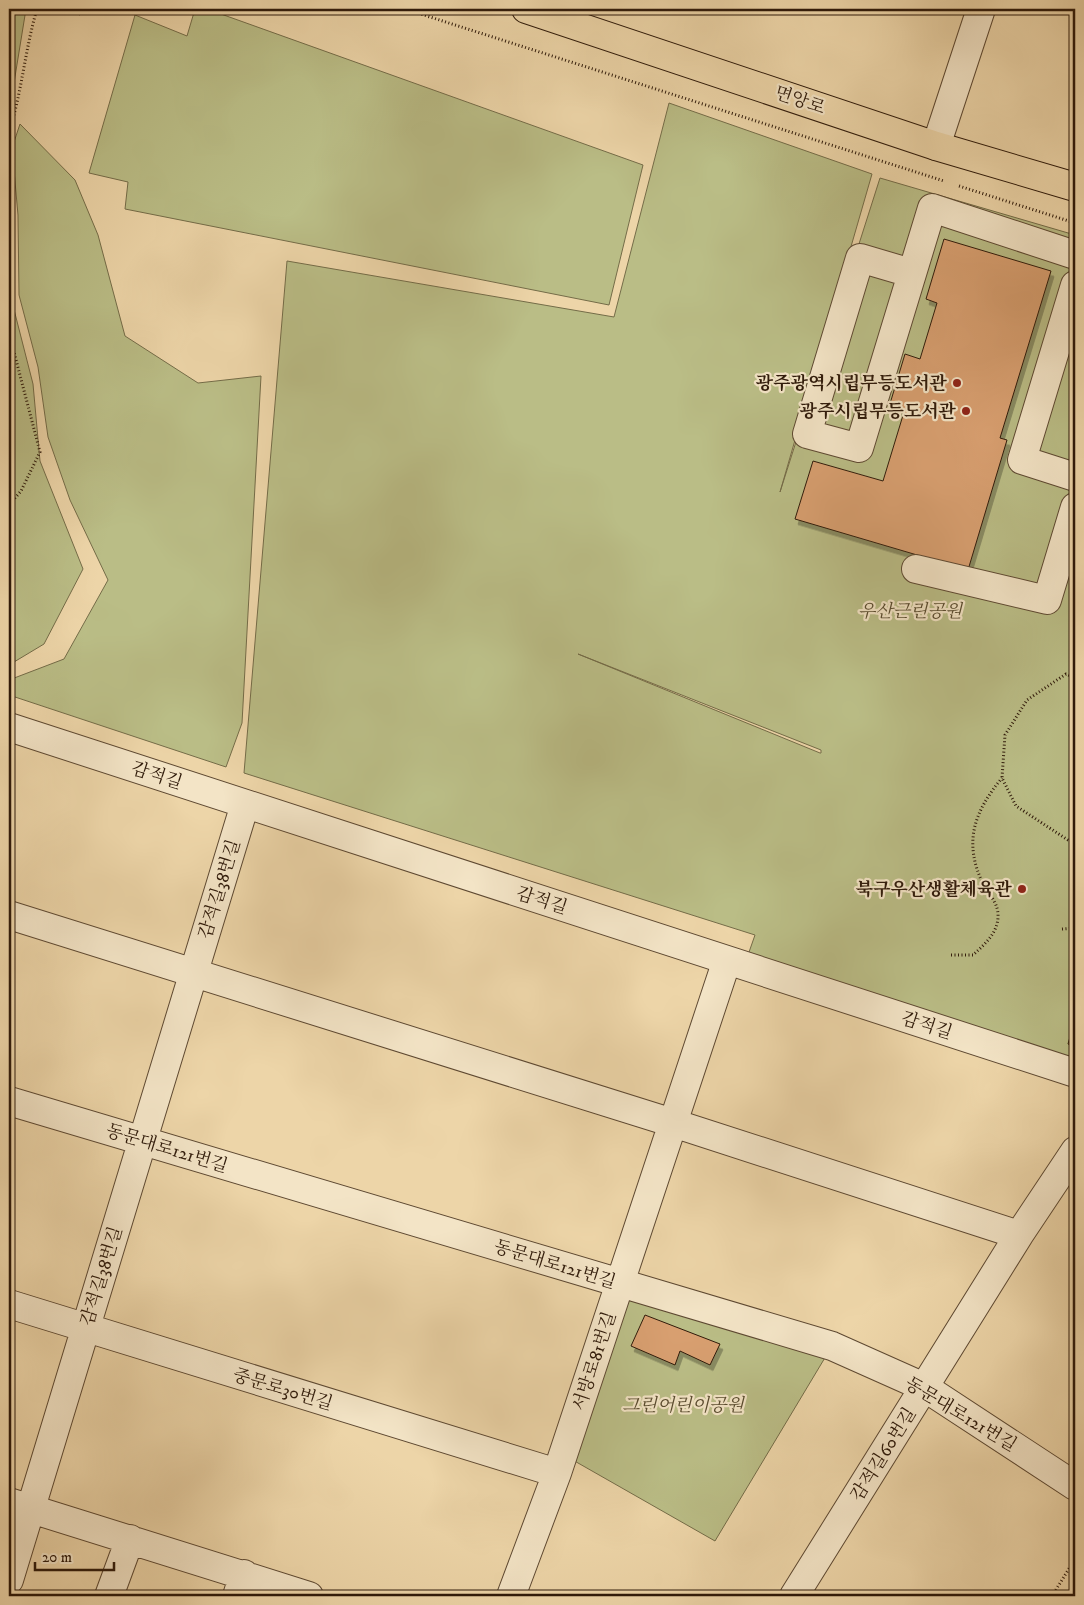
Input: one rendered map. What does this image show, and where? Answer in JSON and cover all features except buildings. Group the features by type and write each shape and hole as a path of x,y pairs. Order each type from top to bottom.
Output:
{"main road":[{"name":"면앙로","path":"538,11 936,146 1075,187"}],"street":[{"path":"936,146 981,9"},
{"path":"911,273 860,258 807,434 859,448 932,208 1075,255"},
{"path":"1075,285 1022,460 1075,477"},
{"path":"916,569 1048,600 1075,507"},
{"name":"감적길","path":"9,727 1075,1073"},
{"name":"감적길38번길","path":"9,1580 20,1506 85,1328 245,804"},
{"path":"9,915 673,1123 1019,1235"},
{"name":"서방로81번길","path":"511,1596 557,1473 727,960"},
{"name":"동문대로121번길","path":"9,1101 832,1346 924,1387 1075,1486"},
{"name":"감적길60번길","path":"794,1596 1019,1235 1075,1151"},
{"name":"중문로30번길","path":"9,1304 557,1473"},
{"path":"20,1506 130,1539 240,1585 309,1596"},
{"path":"109,1596 130,1539"}],"path":[{"path":"9,132 29,35 37,9"},
{"path":"66,9 80,14"},
{"path":"405,9 1075,223"},
{"path":"9,333 40,452 21,491 9,505"},
{"path":"1074,844 1016,806 1002,778 1005,735 1027,700 1066,674 1075,678"},
{"path":"951,956 973,956 991,938 998,916 995,901 984,884 974,857 974,825 985,799 1002,778"},
{"path":"1062,929 1075,928"},
{"path":"1052,1596 1075,1559"}],"green space":[{"path":"9,9 26,9 13,89 9,90"},
{"path":"195,9 207,9 643,165 609,305 125,209 128,182 89,173 135,15 187,36"},
{"name":"우산근린공원","path":"669,103 872,174 780,492 880,178 1075,235 1075,1070 748,955 755,935 244,773 287,261 614,317","holes":["578,654 821,750 820,753"]},
{"path":"20,124 75,180 98,235 125,336 198,383 261,376 242,723 226,767 9,695 9,680 64,659 108,580 70,500 48,437 38,367 19,295 18,215 12,148"},
{"path":"9,290 33,384 40,461 83,569 44,644 9,665"},
{"name":"그린어린이공원","path":"620,1283 832,1346 715,1541 564,1455"}],"place":[{"name":"광주광역시립무등도서관","path":"957,383"},
{"name":"광주시립무등도서관","path":"966,411"},
{"name":"북구우산생활체육관","path":"1022,889"}]}
